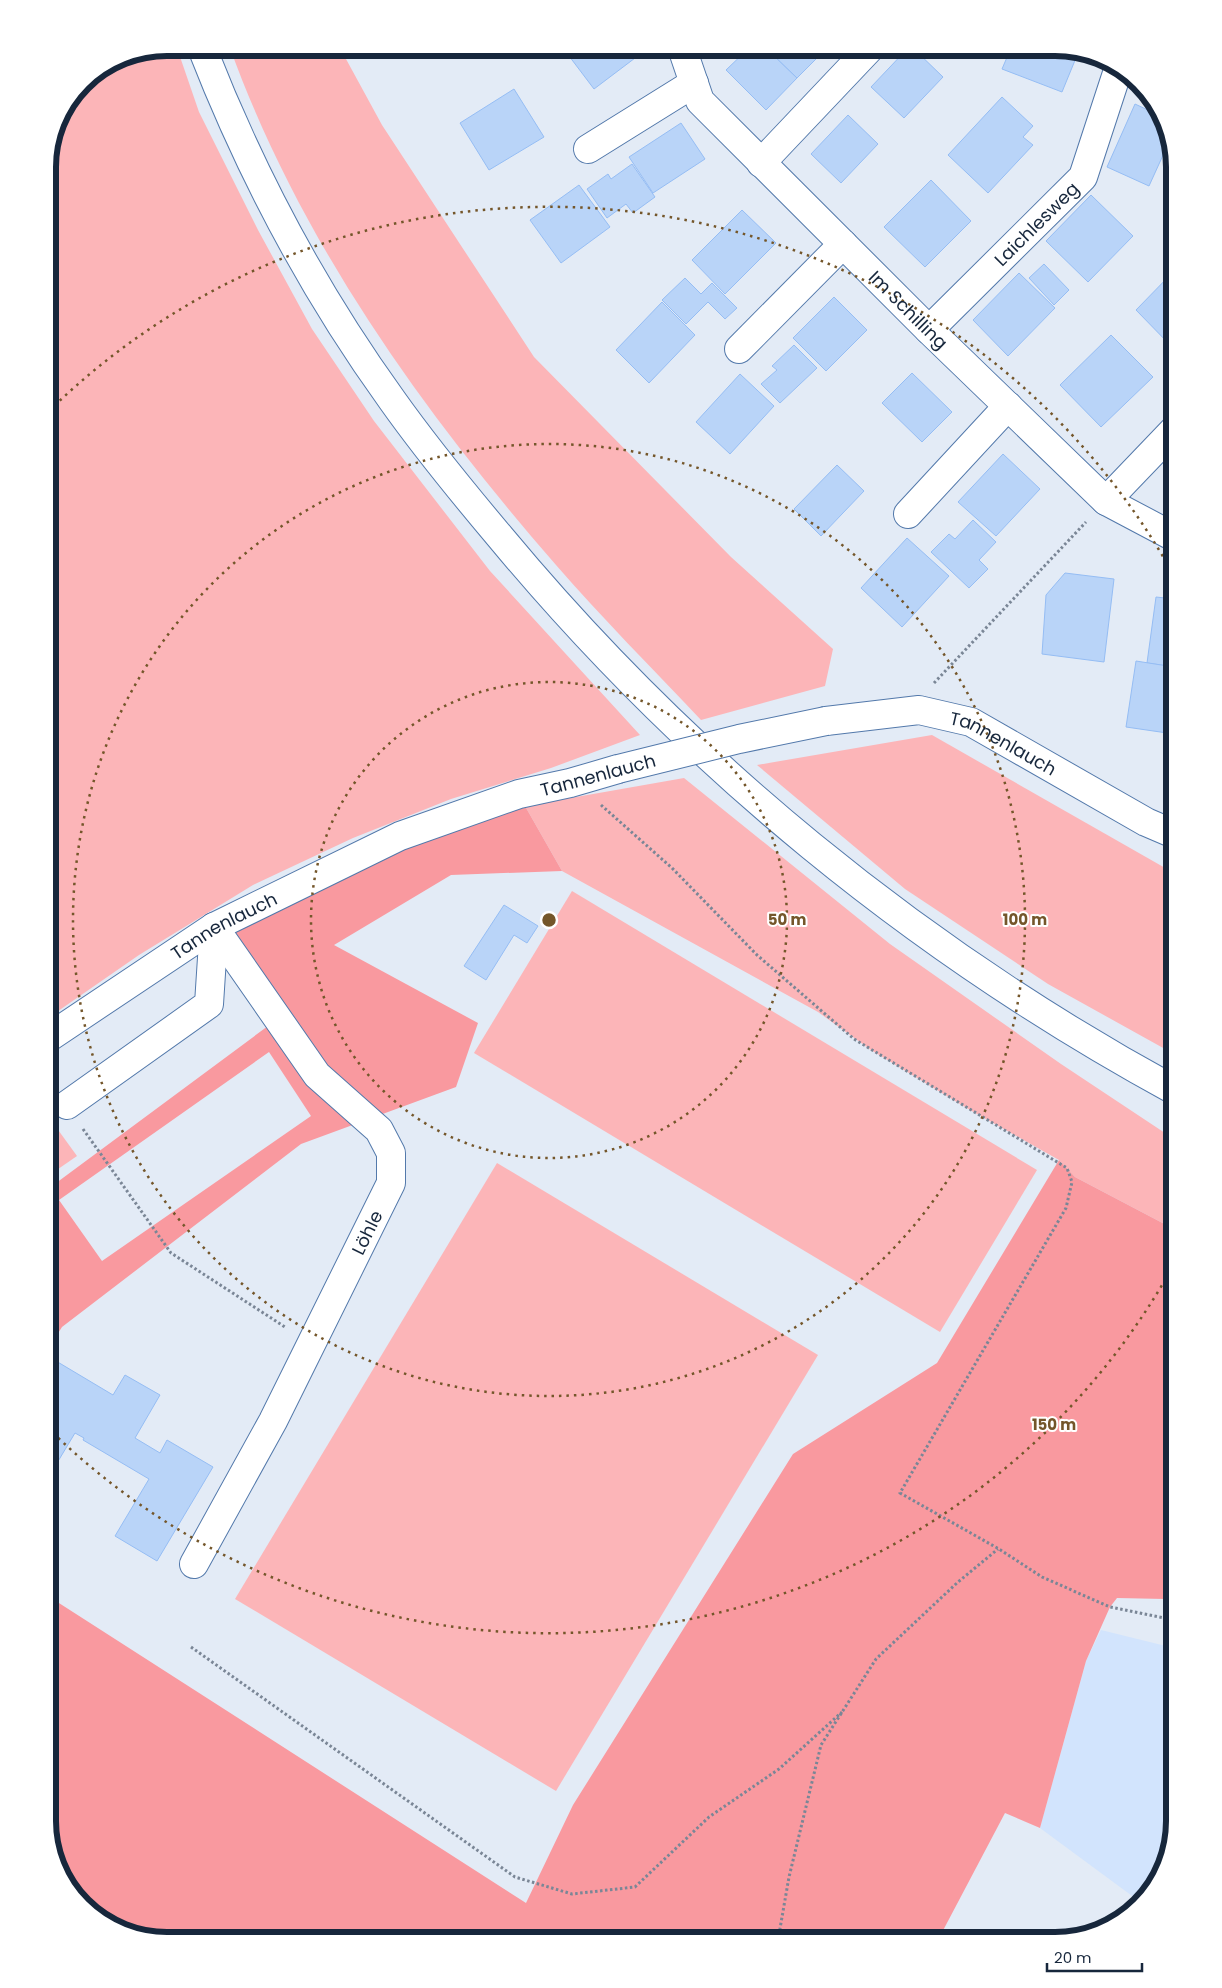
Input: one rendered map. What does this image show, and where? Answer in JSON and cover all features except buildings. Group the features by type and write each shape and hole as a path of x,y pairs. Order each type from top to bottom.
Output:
{"street":[{"path":"206,56 252,162 311,274 349,338 392,401 437,459 564,612 620,670 725,771 848,876 885,905 1009,992 1062,1026 1166,1085"},
{"name":"Im Schilling","path":"685,56 700,101 929,330 1106,501 1166,533"},
{"path":"761,162 862,56"},
{"name":"Laichlesweg","path":"929,330 1083,178 1116,75"},
{"path":"588,148 694,83"},
{"path":"738,349 843,244"},
{"path":"908,514 1008,406"},
{"path":"1106,501 1166,438"},
{"name":"Tannenlauch","path":"56,1033 214,927 400,836 519,794 570,783 739,739 826,721 920,710 971,722 1146,822 1166,831"},
{"path":"66,1105 208,1004 214,927"},
{"name":"Löhle","path":"194,1564 273,1421 391,1183 391,1153 379,1130 317,1075 214,927"}],"path":[{"path":"920,710 936,679 1106,501"},
{"path":"570,783 605,808 672,868 757,955 854,1039 1067,1168 1072,1182 1066,1208 900,1493 998,1549 1042,1577 1110,1606 1166,1618"},
{"path":"92,1143 171,1253 311,1344"},
{"path":"779,1932 789,1877 821,1745 876,1659 958,1582 998,1549"},
{"path":"191,1647 515,1877 572,1894 635,1887 709,1817 779,1769 842,1712"}],"shaded area":[{"path":"160,56 180,56 199,112 258,230 312,329 374,421 490,571 640,735 551,768 451,799 353,838 253,885 139,955 56,1012 56,160 60,138 68,118 84,94 100,79 118,68 138,60"},
{"path":"233,56 344,56 382,125 534,357 731,557 833,649 825,686 701,720 609,624 556,565 458,446 412,385 369,321 329,256 292,189 259,119"},
{"path":"932,735 1166,868 1166,1050 1048,984 905,889 757,765"},
{"path":"684,778 890,944 1061,1064 1166,1134 1166,1225 1075,1177 1059,1160 970,1110 871,1050 818,1012 562,871 525,806"},
{"path":"525,806 562,871 451,875 334,945 478,1023 456,1087 301,1144 62,1327 56,1336 56,1183 268,1026 208,939 415,837","holes":["269,1052 311,1116 102,1261 59,1200"]},
{"path":"572,891 1037,1170 940,1332 474,1053"},
{"path":"56,1127 77,1156 56,1170"},
{"path":"1059,1160 1075,1177 1166,1225 1166,1598 1117,1598 1110,1607 1086,1661 1040,1828 1005,1813 942,1932 160,1932 132,1926 106,1913 84,1894 75,1882 62,1856 58,1842 56,1821 56,1601 526,1903 573,1805 793,1454 937,1363"},
{"path":"497,1163 818,1355 556,1791 235,1599"},
{"path":"1101,1630 1166,1646 1166,1828 1160,1856 1154,1870 1134,1898 1040,1828 1086,1661"}]}
